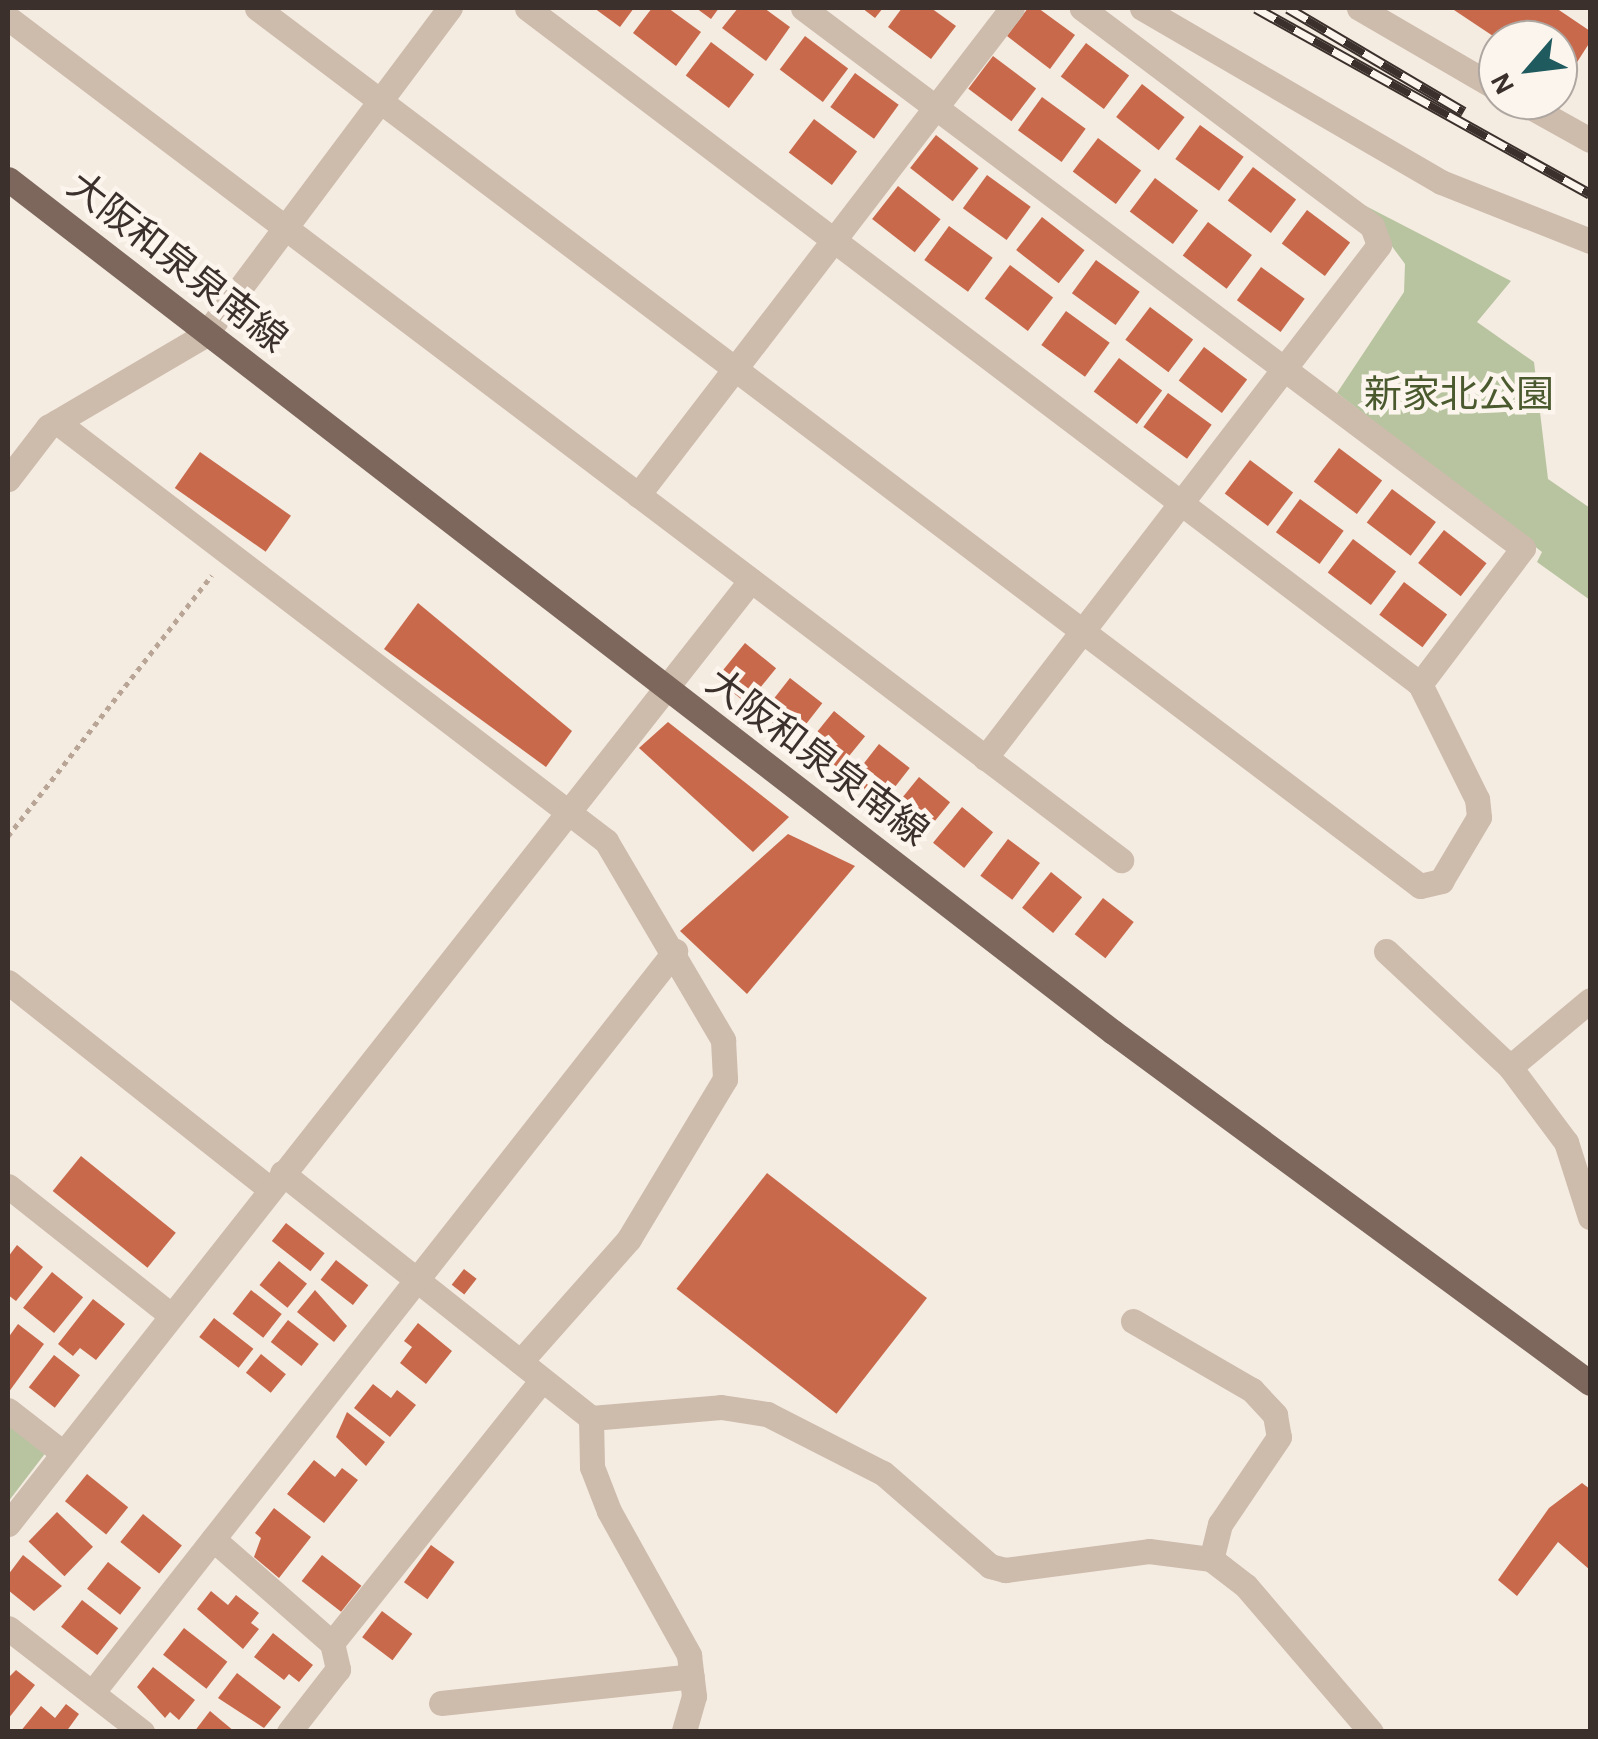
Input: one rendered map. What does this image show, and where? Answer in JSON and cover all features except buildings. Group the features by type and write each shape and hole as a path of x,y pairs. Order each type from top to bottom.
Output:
{"main road":[{"name":"大阪和泉泉南線","path":"8,179 661,688 1113,1032 1590,1383"}],"street":[{"path":"257,8 1420,886 1442,881 1478,817 1477,799 1420,684 527,8"},
{"path":"8,478 56,422 205,335 450,8"},
{"path":"803,8 1523,548 1420,684"},
{"path":"638,495 1012,8"},
{"path":"986,758 1379,245 1372,226 1082,8"},
{"path":"1142,8 1441,182 1590,241"},
{"path":"1359,8 1478,77"},
{"path":"8,18 1121,860"},
{"path":"1554,120 1590,140"},
{"path":"56,422 606,841 675,951 723,1040 725,1080 629,1239 520,1362"},
{"path":"8,1524 661,688 750,580"},
{"path":"1386,950 1510,1067 1566,1142 1590,1216"},
{"path":"92,1693 675,951"},
{"path":"8,982 416,1280 591,1418 721,1407 766,1414 883,1474 990,1566 1006,1570 1149,1552 1211,1559 1246,1586 1370,1732"},
{"path":"1510,1067 1590,1000"},
{"path":"8,1186 171,1315"},
{"path":"1133,1322 1252,1390 1275,1415 1279,1437 1220,1524 1211,1559"},
{"path":"332,1643 541,1381"},
{"path":"8,1410 63,1453"},
{"path":"591,1418 592,1467 609,1511 689,1654 694,1696 684,1732"},
{"path":"213,1539 332,1643 338,1669 289,1732"},
{"path":"8,1628 142,1732"},
{"path":"441,1704 692,1676"}],"path":[{"path":"8,836 228,554"}],"green space":[{"name":"新家北公園","path":"1360,203 1511,281 1477,322 1534,362 1548,479 1590,508 1590,600 1537,562 1542,552 1337,393 1404,292 1405,264"},
{"path":"8,1422 47,1451 8,1502"}],"railway":[{"path":"1256,8 1590,194"},
{"path":"1288,8 1464,112"}]}
